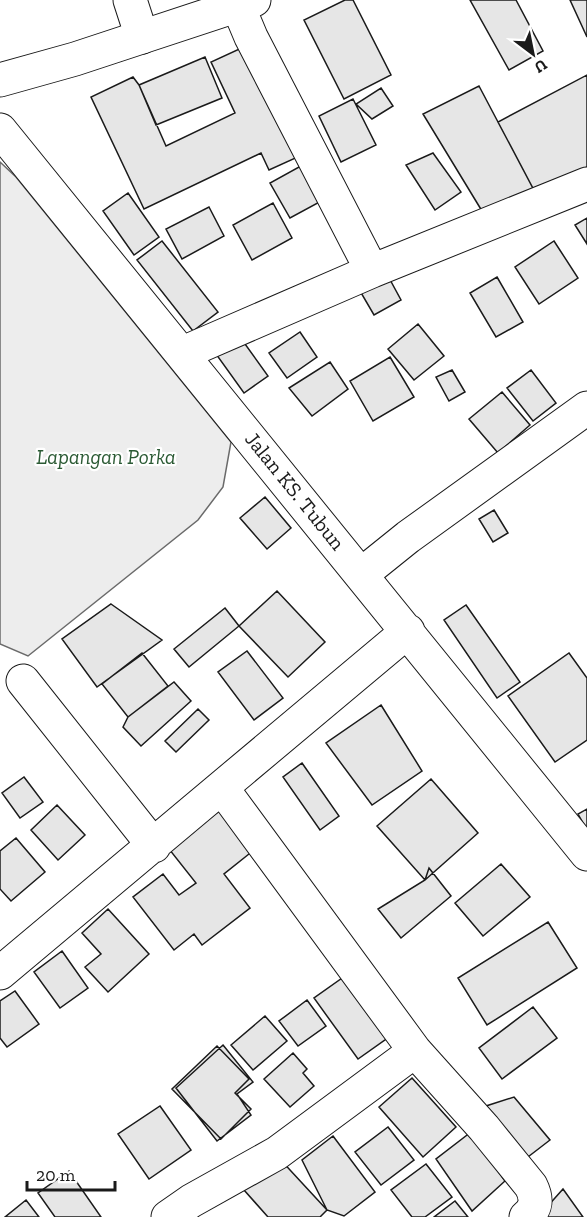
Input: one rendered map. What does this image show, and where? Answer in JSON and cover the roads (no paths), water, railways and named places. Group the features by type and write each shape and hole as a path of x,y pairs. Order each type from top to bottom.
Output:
{"street":[{"path":"130,0 142,37"},
{"path":"0,80 75,59 246,3 251,37 372,271"},
{"name":"Jalan KS. Tubun","path":"0,130 587,854"},
{"path":"183,353 372,271 587,184"},
{"path":"362,574 408,537 587,408"},
{"path":"0,973 408,631"},
{"path":"23,681 154,846"},
{"path":"222,788 415,1050 484,1128 531,1186 536,1195 535,1204 531,1213 526,1217"},
{"path":"168,1217 191,1201 277,1154 415,1050"}],"park label":[{"name":"Lapangan Porka","path":"106,457"}]}
